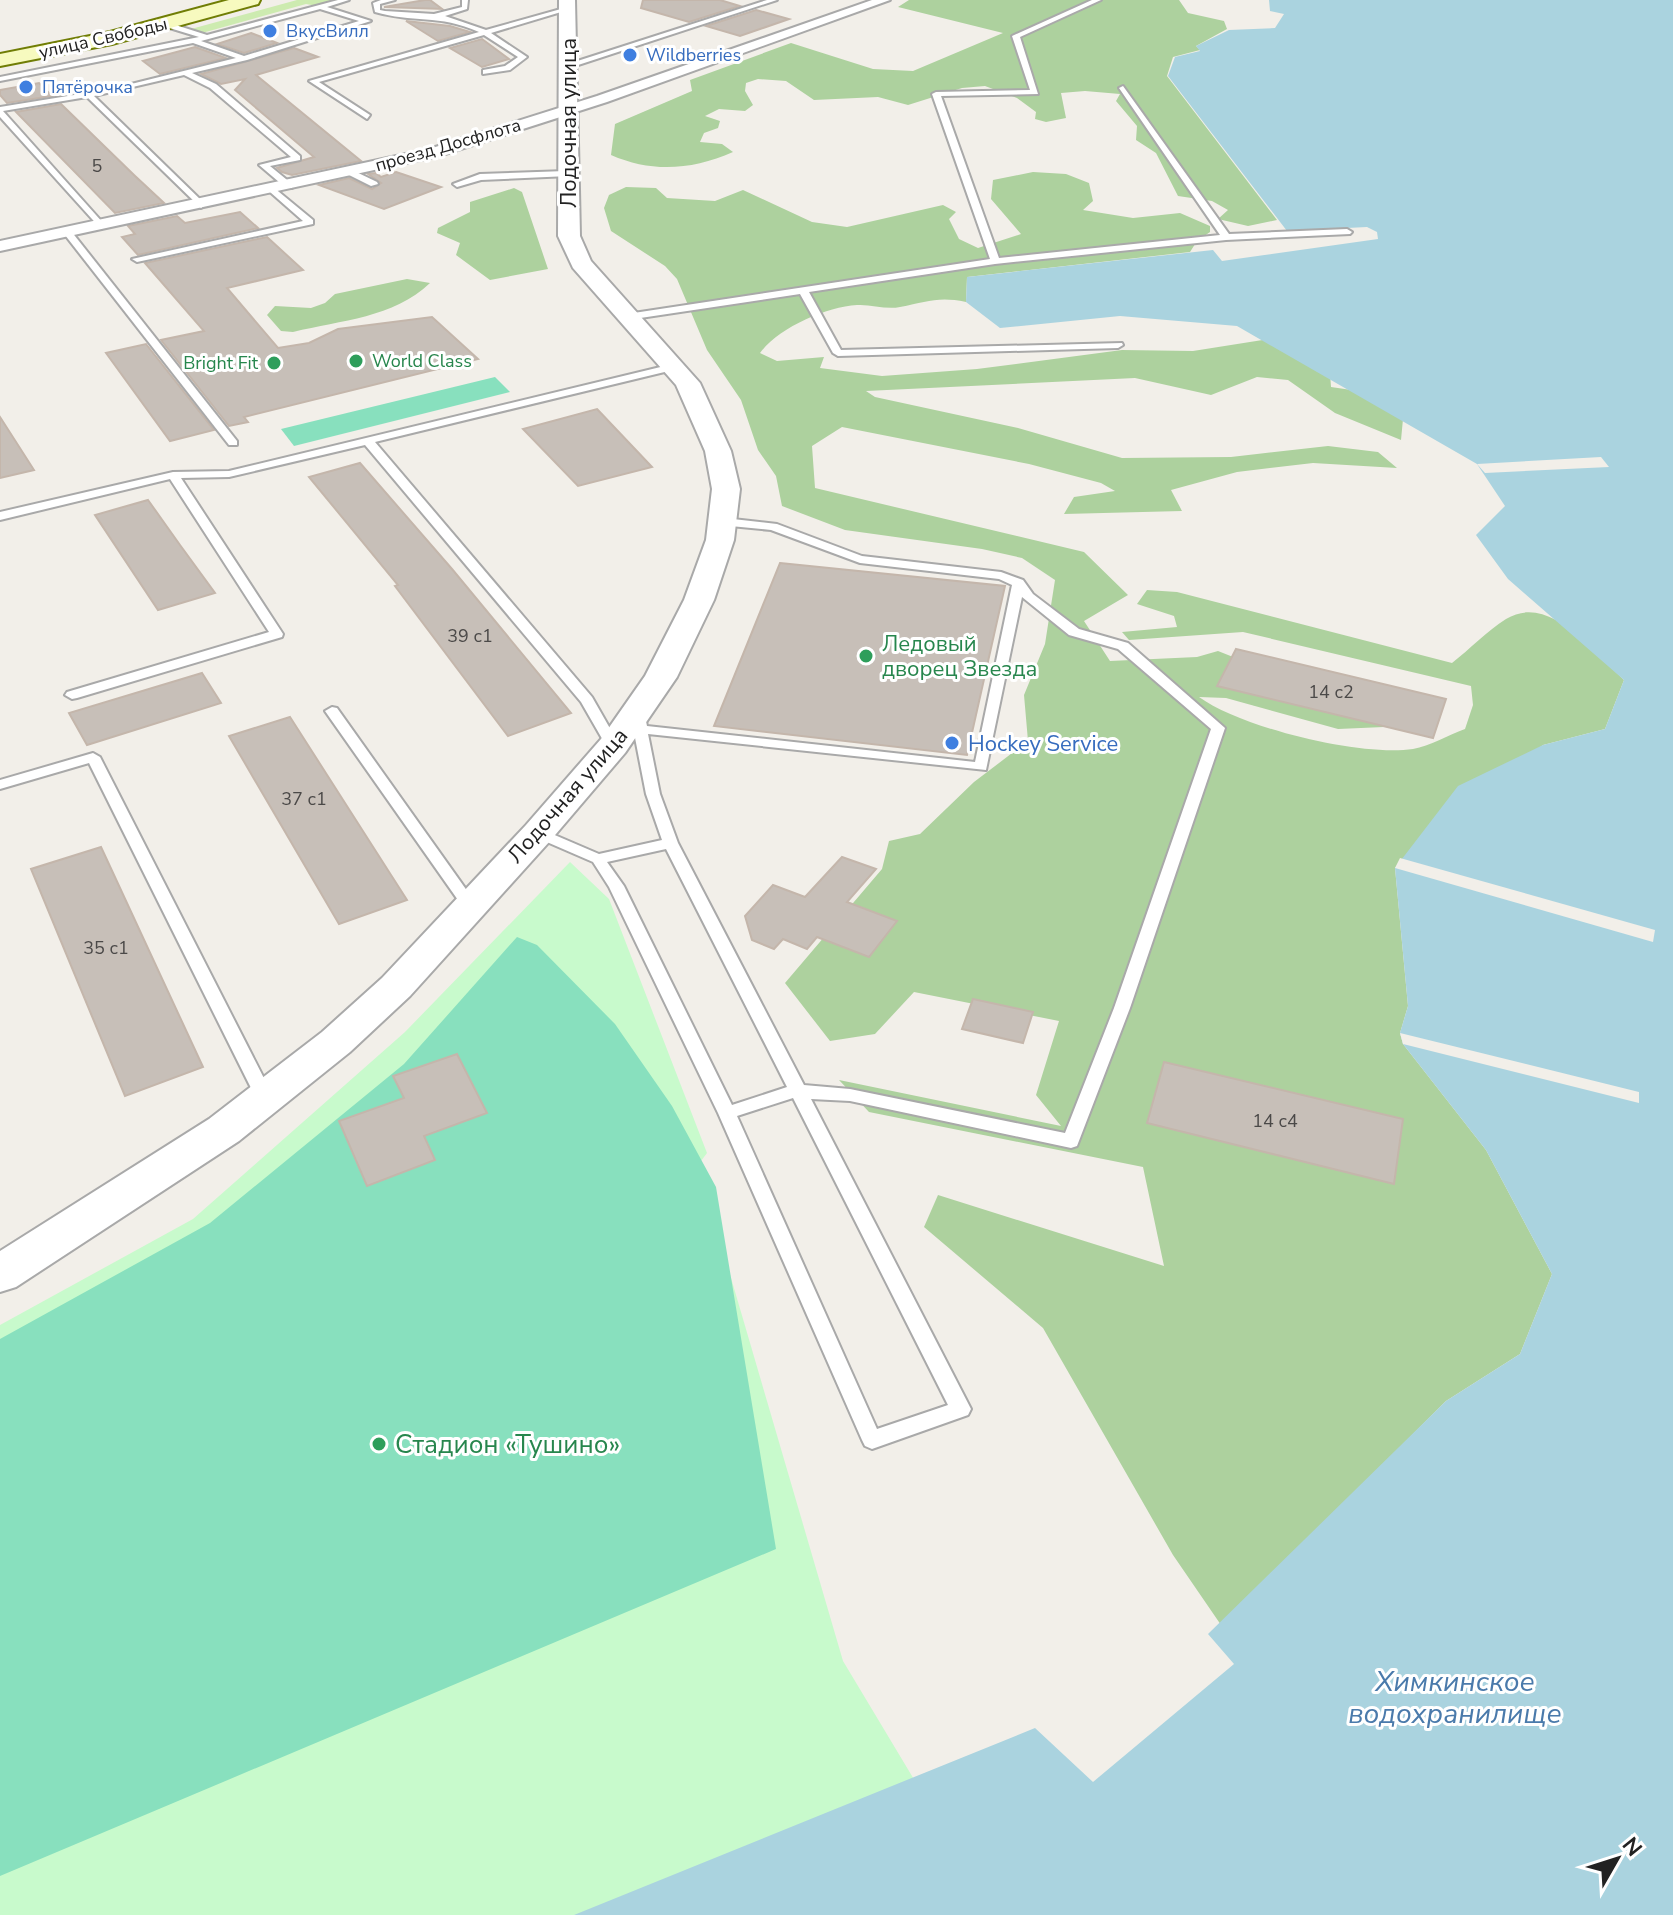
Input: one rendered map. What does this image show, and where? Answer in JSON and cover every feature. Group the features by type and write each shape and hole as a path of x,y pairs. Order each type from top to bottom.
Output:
{"main road":[{"name":"улица Свободы","path":"0,60 166,24 251,0"}],"street":[{"name":"проезд Досфлота","path":"0,246 433,153 566,111 884,0"},
{"name":"Лодочная улица","path":"0,1274 224,1130 336,1042 396,987 630,729 661,677 699,600 724,522 726,489 718,451 687,383 581,263 569,236 566,111 569,3"}],"lane":[{"path":"0,79 207,38 346,0"},
{"path":"392,0 376,3 377,11 399,18 434,16 465,8 465,0"},
{"path":"569,65 774,0"},
{"path":"995,261 936,94 1035,92 1016,36 1098,0"},
{"path":"367,117 313,81 488,32 569,3"},
{"path":"0,110 89,95 185,73 367,21 321,7"},
{"path":"434,16 488,32 523,57 507,68 486,72"},
{"path":"166,24 207,38"},
{"path":"193,41 244,58"},
{"path":"137,259 310,222 263,165 297,158 213,86 185,73"},
{"path":"1123,88 1226,237"},
{"path":"89,95 201,205"},
{"path":"0,110 101,226"},
{"path":"350,172 374,184"},
{"path":"457,184 480,177 566,174"},
{"path":"627,317 995,261 1226,237 1347,232"},
{"path":"68,233 233,443"},
{"path":"803,291 838,353 1118,345"},
{"path":"0,516 173,475 229,474 673,367"},
{"path":"368,441 587,700 630,729 981,767 1019,583"},
{"path":"72,695 277,634 173,475"},
{"path":"724,522 773,527 860,559 1001,576 1019,583 1029,597 1074,632 1123,646 1218,728 1122,1008 1071,1141 850,1095 795,1091 727,1113"},
{"path":"332,711 470,906"},
{"path":"538,833 598,859 616,886 727,1113 872,1440 961,1409 795,1091 671,843 630,729"},
{"path":"0,785 93,757 265,1098"},
{"path":"598,859 671,843"}],"green space":[{"path":"297,0 337,0 317,6 306,4 202,33 191,29"},
{"path":"909,0 1179,0 1188,13 1224,21 1227,29 1196,46 1200,50 1173,57 1167,76 1277,220 1248,226 1218,219 1228,210 1212,201 1178,196 1156,153 1136,140 1137,126 1116,101 1120,94 1085,91 1061,93 1066,118 1046,122 1035,119 1036,112 1017,98 985,86 962,88 908,105 878,97 814,100 786,81 758,79 746,83 745,91 753,105 745,111 719,109 705,116 720,121 718,128 704,133 700,142 722,144 733,152 702,163 672,167 642,165 611,155 615,124 692,91 690,80 791,43 873,69 913,71 1003,33 898,7"},
{"path":"1033,172 1066,174 1089,183 1093,201 1083,210 1133,218 1180,213 1210,226 1210,232 1197,241 1190,252 967,277 966,302 940,300 895,308 857,305 831,310 790,327 760,353 777,361 824,357 820,368 882,376 977,369 1122,350 1193,351 1282,337 1330,373 1331,387 1372,393 1403,419 1401,440 1335,413 1288,380 1257,377 1211,395 1135,378 866,391 875,397 1018,428 1122,458 1231,457 1328,446 1378,452 1397,468 1313,463 1237,472 1171,490 1182,511 1064,514 1074,497 1115,491 1101,483 1029,464 842,427 812,446 815,488 1084,552 1128,595 1084,621 1110,661 1197,657 1218,651 1407,726 1338,729 1226,698 1199,697 1243,719 1303,738 1364,749 1419,748 1465,729 1473,705 1471,686 1243,632 1129,640 1122,632 1177,627 1174,616 1137,604 1147,590 1177,592 1452,663 1506,619 1523,613 1539,613 1571,630 1624,680 1605,729 1543,745 1395,868 1408,1006 1400,1033 1403,1044 1486,1150 1552,1274 1520,1354 1446,1401 1221,1625 1173,1555 1043,1328 924,1227 938,1195 1164,1266 1143,1167 869,1112 839,1080 1061,1126 1036,1095 1059,1021 914,992 875,1034 830,1041 785,983 882,869 889,841 920,834 974,782 1028,741 1024,695 1045,644 1055,580 1022,558 982,549 845,530 782,506 776,476 758,450 741,400 707,350 677,279 665,266 611,231 604,208 609,195 626,187 656,188 667,198 715,201 743,190 812,222 847,227 943,205 956,212 949,219 959,239 978,248 1021,234 991,199 993,180"},
{"path":"514,188 522,192 548,269 490,280 456,255 460,243 437,233 438,228 470,212 470,202"},
{"path":"407,279 430,283 400,304 366,316 293,332 281,331 267,315 275,306 311,308 325,303 335,294"},
{"path":"495,377 510,392 294,446 281,429"},
{"name":"Стадион «Тушино»","path":"570,862 609,899 707,1153 698,1165 843,1661 915,1781 581,1915 0,1915 0,1325 193,1219 405,1032"},
{"name":"Стадион «Тушино»","path":"517,937 537,945 615,1024 672,1106 716,1187 776,1549 0,1876 0,1339 210,1223 404,1064"}],"water":[{"name":"Химкинское водохранилище","path":"1269,0 1673,0 1673,1915 574,1915 1035,1728 1093,1782 1234,1664 1208,1634 1446,1401 1520,1354 1552,1274 1486,1150 1403,1044 1400,1033 1408,1006 1395,868 1458,786 1543,745 1605,729 1624,680 1508,579 1476,535 1505,506 1477,464 1237,326 1120,316 1000,328 966,302 967,277 1213,250 1222,261 1378,239 1377,232 1367,227 1287,231 1168,76 1175,57 1200,51 1196,46 1229,30 1275,28 1284,14 1270,11"}],"pier":[{"path":"1601,457 1609,467 1485,473 1477,464"},
{"path":"1400,858 1655,930 1653,942 1395,868"},
{"path":"1400,1033 1639,1092 1639,1103 1403,1044"}],"building":[{"path":"425,0 442,9 384,7"},
{"path":"643,0 720,0 740,6 689,22 641,8"},
{"path":"756,10 789,19 740,36 706,26"},
{"path":"406,21 450,26 470,32 438,41"},
{"path":"251,33 277,43 244,53 217,44"},
{"path":"482,39 509,59 482,67 450,48"},
{"path":"195,47 226,58 160,74 143,61"},
{"path":"294,48 318,57 256,75 361,161 292,175 282,172 277,168 314,157 235,90 245,79 221,84 201,74"},
{"path":"39,83 52,96 7,103 0,95 0,90"},
{"path":"61,104 164,203 115,213 16,112"},
{"path":"396,172 441,187 384,209 319,185 349,178 372,189 381,183 368,174 376,173 381,177"},
{"path":"240,212 258,228 138,255 122,237 135,234 128,226 177,216 185,223"},
{"path":"267,237 303,270 227,288 278,348 309,343 338,329 432,317 478,359 244,417 248,422 229,426 161,340 204,331 145,263"},
{"path":"146,344 214,430 170,441 106,353"},
{"path":"597,409 652,467 578,486 523,429"},
{"path":"0,417 34,470 0,478"},
{"path":"360,463 571,713 508,736 395,586 398,585 309,477"},
{"path":"148,500 215,593 158,610 95,515"},
{"name":"Ледовый дворец Звезда","path":"780,563 1005,586 967,755 714,726"},
{"path":"1236,649 1446,699 1433,738 1217,686"},
{"path":"202,673 221,703 87,745 69,713"},
{"path":"290,717 407,900 339,924 229,736"},
{"path":"101,847 203,1067 125,1096 31,869"},
{"path":"842,857 876,869 847,902 897,921 869,957 817,937 807,949 783,939 774,949 752,940 745,916 773,885 805,897"},
{"path":"973,999 1033,1012 1023,1043 962,1029"},
{"path":"457,1054 487,1113 424,1136 435,1160 367,1186 339,1121 404,1098 393,1076"},
{"path":"1164,1062 1403,1119 1394,1184 1147,1123"}],"place":[{"name":"ВкусВилл","path":"270,31"},
{"name":"Wildberries","path":"630,55"},
{"name":"Пятёрочка","path":"26,87"},
{"name":"World Class","path":"356,361"},
{"name":"Bright Fit","path":"274,363"},
{"name":"Ледовый дворец Звезда","path":"866,656"},
{"name":"Hockey Service","path":"952,743"},
{"name":"Стадион «Тушино»","path":"379,1444"}]}
